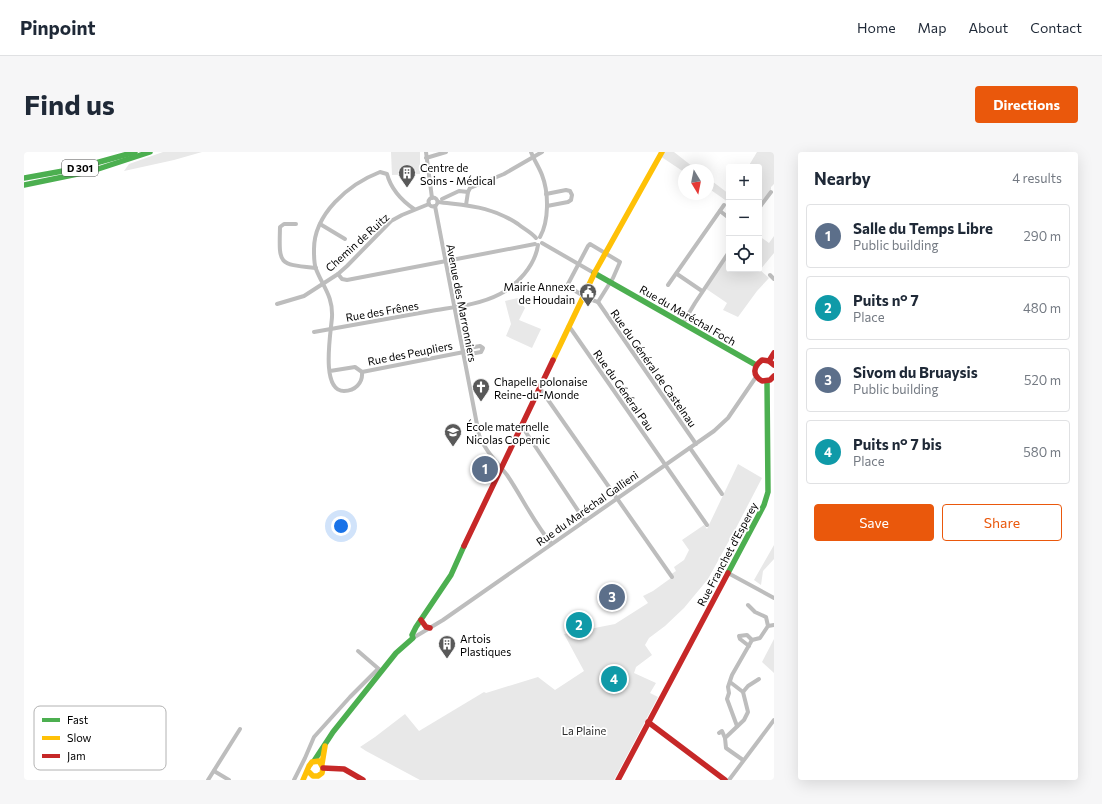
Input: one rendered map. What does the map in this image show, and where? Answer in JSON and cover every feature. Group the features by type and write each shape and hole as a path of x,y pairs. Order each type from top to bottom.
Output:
{"main road":[{"name":"D 301","path":"24,178 74,169 135,152"},
{"name":"D 301","path":"24,185 92,171 150,152"},
{"path":"303,780 310,764 314,761 326,742 380,670 396,653 414,638 412,635 414,631 451,575 583,295 605,252 662,152"},
{"name":"Rue du Maréchal Foch","path":"594,273 756,365"},
{"path":"769,361 774,354"},
{"path":"774,365 769,361 762,360 756,365 754,372 756,377 762,381 767,381 774,376"},
{"name":"Rue Franchet d'Esperey","path":"619,779 764,505 768,492 767,381"},
{"path":"421,620 426,627 430,628"},
{"path":"648,722 725,780"},
{"path":"308,780 317,777 322,773 326,742"},
{"path":"314,761 319,762 323,766 344,769 363,780"},
{"path":"308,769 317,777"}],"street":[{"path":"426,152 432,198 429,204 435,206 438,202"},
{"path":"426,158 446,152"},
{"name":"Rue des Frênes","path":"314,332 484,300 494,297 515,284 534,258 538,244 534,241 538,238 546,225 546,194 542,174 532,152"},
{"path":"466,205 468,192 473,186 504,174 542,152"},
{"path":"330,371 355,367 362,372 362,380 353,390 343,391 331,381 328,355 332,303 316,268 314,246 320,224 335,204 356,184 380,172 386,174 392,188 399,197 414,209"},
{"path":"546,194 566,190 570,191 572,194 571,200 568,202 547,206"},
{"path":"442,199 459,192 468,192"},
{"path":"762,204 770,192"},
{"path":"432,198 436,198 438,202 466,205 496,212 512,220 542,240 538,244"},
{"name":"Chemin de Ruitz","path":"276,304 304,296 338,274 391,221 414,209 429,204"},
{"path":"668,286 724,205"},
{"name":"Avenue des Marronniers","path":"435,206 462,352 481,442 492,458 501,467 551,543"},
{"path":"720,211 726,216"},
{"path":"296,224 284,224 280,227 280,253 283,261 291,265 316,268"},
{"path":"320,224 345,239"},
{"path":"338,274 342,279 347,280 538,244 594,273"},
{"path":"590,244 620,262 598,302 569,286 568,284 578,264 590,244"},
{"path":"683,323 726,256"},
{"path":"677,274 702,292"},
{"path":"770,275 774,279"},
{"name":"Rue du Général de Castelnau","path":"598,302 696,444"},
{"name":"Rue du Général Pau","path":"568,327 707,525"},
{"name":"Rue des Peupliers","path":"362,372 469,351"},
{"name":"Rue du Maréchal Gallieni","path":"414,638 723,424 756,377"},
{"path":"539,387 672,578"},
{"path":"521,425 585,521"},
{"path":"690,448 722,494"},
{"path":"728,573 774,598"},
{"path":"737,726 727,699 729,693 728,687 732,675 752,640 760,638 768,626 766,617 755,612 748,605"},
{"path":"768,626 774,625"},
{"path":"749,646 740,639 740,636 747,635 752,640"},
{"path":"294,780 314,737 350,697 380,670 358,650"},
{"path":"743,692 748,686 759,679"},
{"path":"725,738 744,720 748,712 743,692 730,682"},
{"path":"729,693 738,688"},
{"path":"729,780 774,720"},
{"path":"208,780 240,729"},
{"path":"719,733 722,730 726,748 743,760"},
{"path":"303,763 308,769"},
{"path":"214,771 229,780"}],"green space":[{"path":"163,152 202,152 124,171 129,164"},
{"path":"391,152 420,152 420,174 392,175"},
{"path":"662,152 674,152 689,164 678,164 678,168 660,156"},
{"path":"757,152 774,152 774,184 771,187 771,192 762,202 762,164 750,164"},
{"path":"714,183 726,192 726,201 714,192"},
{"path":"774,236 774,253 762,268 762,238 769,243"},
{"path":"726,256 726,272 762,272 769,278 757,291 738,317 723,310 727,303 705,288"},
{"path":"518,298 525,308 519,320 541,329 532,348 506,336 511,324 505,301"},
{"name":"La Plaine","path":"738,464 762,478 708,579 684,608 665,626 649,638 645,645 652,655 636,667 634,673 656,683 650,693 658,697 614,780 420,780 360,747 405,714 419,731 484,692 486,693 538,677 555,690 584,671 564,634 615,624 648,603 643,596 653,591 671,578 670,575 676,571 674,567 684,560 689,550 682,540 704,525 707,529"},
{"path":"774,545 774,559 763,571 761,585 754,580"},
{"path":"774,639 774,673 762,662"}],"traffic: fast":[{"path":"24,178 74,169 135,152"},
{"path":"24,185 92,171 150,152"},
{"path":"594,273 756,365"},
{"path":"728,573 764,505 768,492 767,381"},
{"path":"314,761 333,732 396,653 413,638 412,635 416,627 451,575 464,546"}],"traffic: slow":[{"path":"553,360 596,270 662,152"},
{"path":"322,764 325,746"},
{"path":"303,780 312,762 319,761 323,768 322,773 318,776 313,776 308,771"}],"traffic: jam":[{"path":"769,361 774,353"},
{"path":"464,546 553,360"},
{"path":"774,365 769,361 762,360 755,368 755,374 762,381 770,380 774,376"},
{"path":"618,780 728,573"},
{"path":"421,620 426,627 430,628"},
{"path":"648,722 725,780"},
{"path":"323,768 344,769 363,780"}],"place":[{"name":"Centre de Soins - Médical","path":"407,188"},
{"name":"Mairie Annexe de Houdain","path":"588,307"},
{"name":"Chapelle polonaise Reine-du-Monde","path":"481,402"},
{"name":"École maternelle Nicolas Copernic","path":"453,447"},
{"name":"Salle du Temps Libre","path":"485,469"},
{"name":"Sivom du Bruaysis","path":"612,597"},
{"name":"Puits n° 7","path":"579,625"},
{"name":"Artois Plastiques","path":"447,659"},
{"name":"Puits n° 7 bis","path":"614,679"}]}
